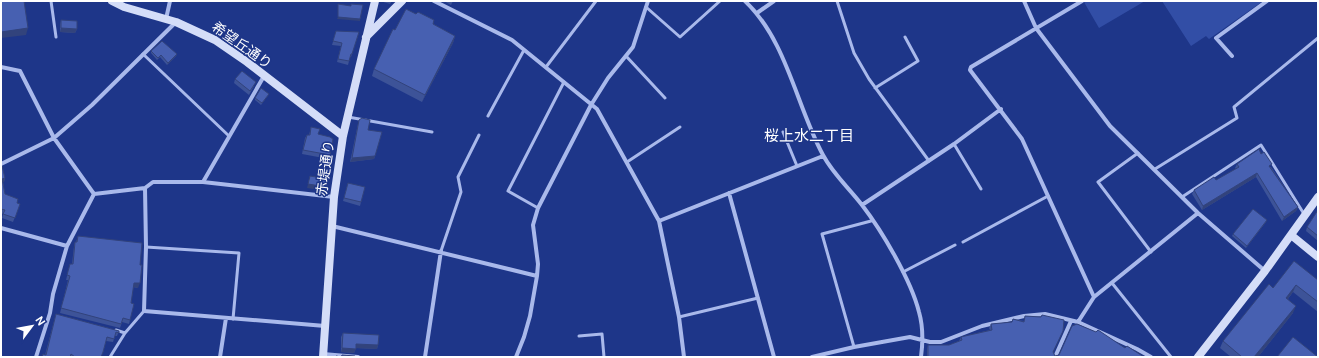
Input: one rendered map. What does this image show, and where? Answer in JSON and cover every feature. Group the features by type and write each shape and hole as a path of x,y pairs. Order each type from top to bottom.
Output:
{"street":[{"name":"希望丘通り","path":"112,1 124,7 176,22 215,40 343,136"},
{"path":"166,19 170,1"},
{"name":"赤堤通り","path":"323,356 334,197 343,136 365,37 375,1"},
{"path":"365,37 402,1"},
{"path":"434,1 512,40 590,105 597,109 628,162 659,221 679,317 684,357"},
{"path":"516,357 530,316 537,276 538,264 533,225 538,208 590,105 608,78 633,47 648,1"},
{"path":"745,1 757,13 780,54 806,118 824,156 838,179 862,205 903,272 920,312 923,341 921,357"},
{"path":"757,13 774,1"},
{"path":"1024,1 1036,28 1106,121 1198,213 1265,271"},
{"path":"1082,1 971,67 970,70 1001,109 1022,139 1094,297"},
{"path":"1232,56 1216,38 1267,1"},
{"path":"1,164 54,138 92,105 176,22"},
{"path":"1,67 20,71 54,138 94,194"},
{"path":"203,182 264,76"},
{"path":"862,205 954,144 1001,109"},
{"path":"659,221 824,156"},
{"path":"94,194 145,188 152,182 203,182 334,197"},
{"path":"145,188 146,246 144,311 325,326"},
{"path":"729,193 774,357"},
{"path":"36,357 50,313 53,294 67,246 94,194"},
{"path":"1198,357 1265,271 1318,197"},
{"path":"1078,322 1094,297 1198,213"},
{"path":"332,226 441,251 537,276"},
{"path":"1,228 67,246"},
{"path":"1291,235 1318,257"},
{"path":"426,357 441,251"},
{"path":"812,357 854,346 910,337 923,341 942,342 982,326 1024,316 1046,314 1078,322 1137,348 1151,357"},
{"path":"220,357 226,318"},
{"path":"1055,357 1071,321"},
{"path":"323,356 358,357"}],"lane":[{"path":"51,1 56,37"},
{"path":"546,67 596,1"},
{"path":"646,7 680,37 720,1"},
{"path":"837,1 854,53 875,88 929,161"},
{"path":"875,88 918,61 905,37"},
{"path":"1155,170 1237,118 1234,107 1318,38"},
{"path":"488,116 524,50"},
{"path":"143,54 229,136"},
{"path":"626,56 665,98"},
{"path":"538,208 508,191 564,82"},
{"path":"347,117 432,132"},
{"path":"628,162 680,127"},
{"path":"783,132 797,166"},
{"path":"441,251 462,192 458,177 479,135"},
{"path":"954,144 980,189"},
{"path":"1182,197 1261,145 1305,216"},
{"path":"1138,153 1098,182 1151,252"},
{"path":"963,242 1048,196"},
{"path":"854,346 822,234 872,221"},
{"path":"903,272 955,245"},
{"path":"146,246 239,253 233,319"},
{"path":"1112,283 1171,357"},
{"path":"679,317 758,298"},
{"path":"110,357 125,333 144,311"},
{"path":"50,313 58,315"},
{"path":"110,329 125,333"},
{"path":"579,336 602,334 604,357"}],"shaded area":[{"path":"1145,1 1099,28 1084,2"},
{"path":"1162,1 1263,1 1209,39 1206,36 1191,46"}],"building":[{"path":"1,1 24,1 28,28 1,32"},
{"path":"338,4 351,6 351,4 363,5 360,19 338,17"},
{"path":"406,9 416,14 418,12 434,20 433,24 455,36 425,95 374,69 393,29 395,30"},
{"path":"61,20 77,21 77,29 61,28"},
{"path":"336,31 359,32 349,61 338,59 342,43 333,41"},
{"path":"162,41 177,54 168,63 161,55 158,58 151,51"},
{"path":"242,71 256,82 250,91 235,79"},
{"path":"261,88 269,94 262,103 255,98"},
{"path":"362,118 370,120 368,130 382,132 375,156 352,158 359,120"},
{"path":"311,127 320,129 318,134 333,139 330,155 303,150 307,135 310,135"},
{"path":"1259,149 1261,154 1264,152 1272,164 1269,166 1298,207 1284,217 1257,173 1203,206 1194,190 1214,177 1216,180 1239,167 1237,164"},
{"path":"1,166 5,178 2,179 5,194 18,199 17,203 20,204 15,218 3,214 5,210 1,209"},
{"path":"310,176 328,179 327,187 308,184"},
{"path":"348,183 365,187 361,202 344,198"},
{"path":"1253,209 1267,220 1247,246 1233,234"},
{"path":"1318,210 1318,236 1307,227"},
{"path":"78,236 142,243 140,283 134,283 131,303 134,304 130,320 123,318 121,324 61,308 70,276 67,275 70,264 73,264 75,242 77,242"},
{"path":"1294,261 1318,280 1318,302 1296,285 1286,298 1296,306 1254,357 1242,357 1223,341 1269,284 1273,288"},
{"path":"56,314 119,331 119,333 116,332 114,339 107,337 101,357 75,357 71,354 70,357 42,357 43,354 46,355"},
{"path":"1042,315 1064,320 1063,331 1053,352 1055,356 1059,355 1072,326 1077,324 1096,332 1098,330 1125,348 1127,346 1144,357 928,357 928,345 949,345 962,340 961,337 992,330 991,324 1012,322 1013,319 1024,322 1025,316 1041,317"},
{"path":"343,333 379,335 378,345 356,344 356,349 342,348"},
{"path":"1293,337 1318,357 1277,357"},
{"path":"342,355 355,356 355,357 341,357"}],"district":[{"name":"桜上水二丁目","path":"809,136"}]}
